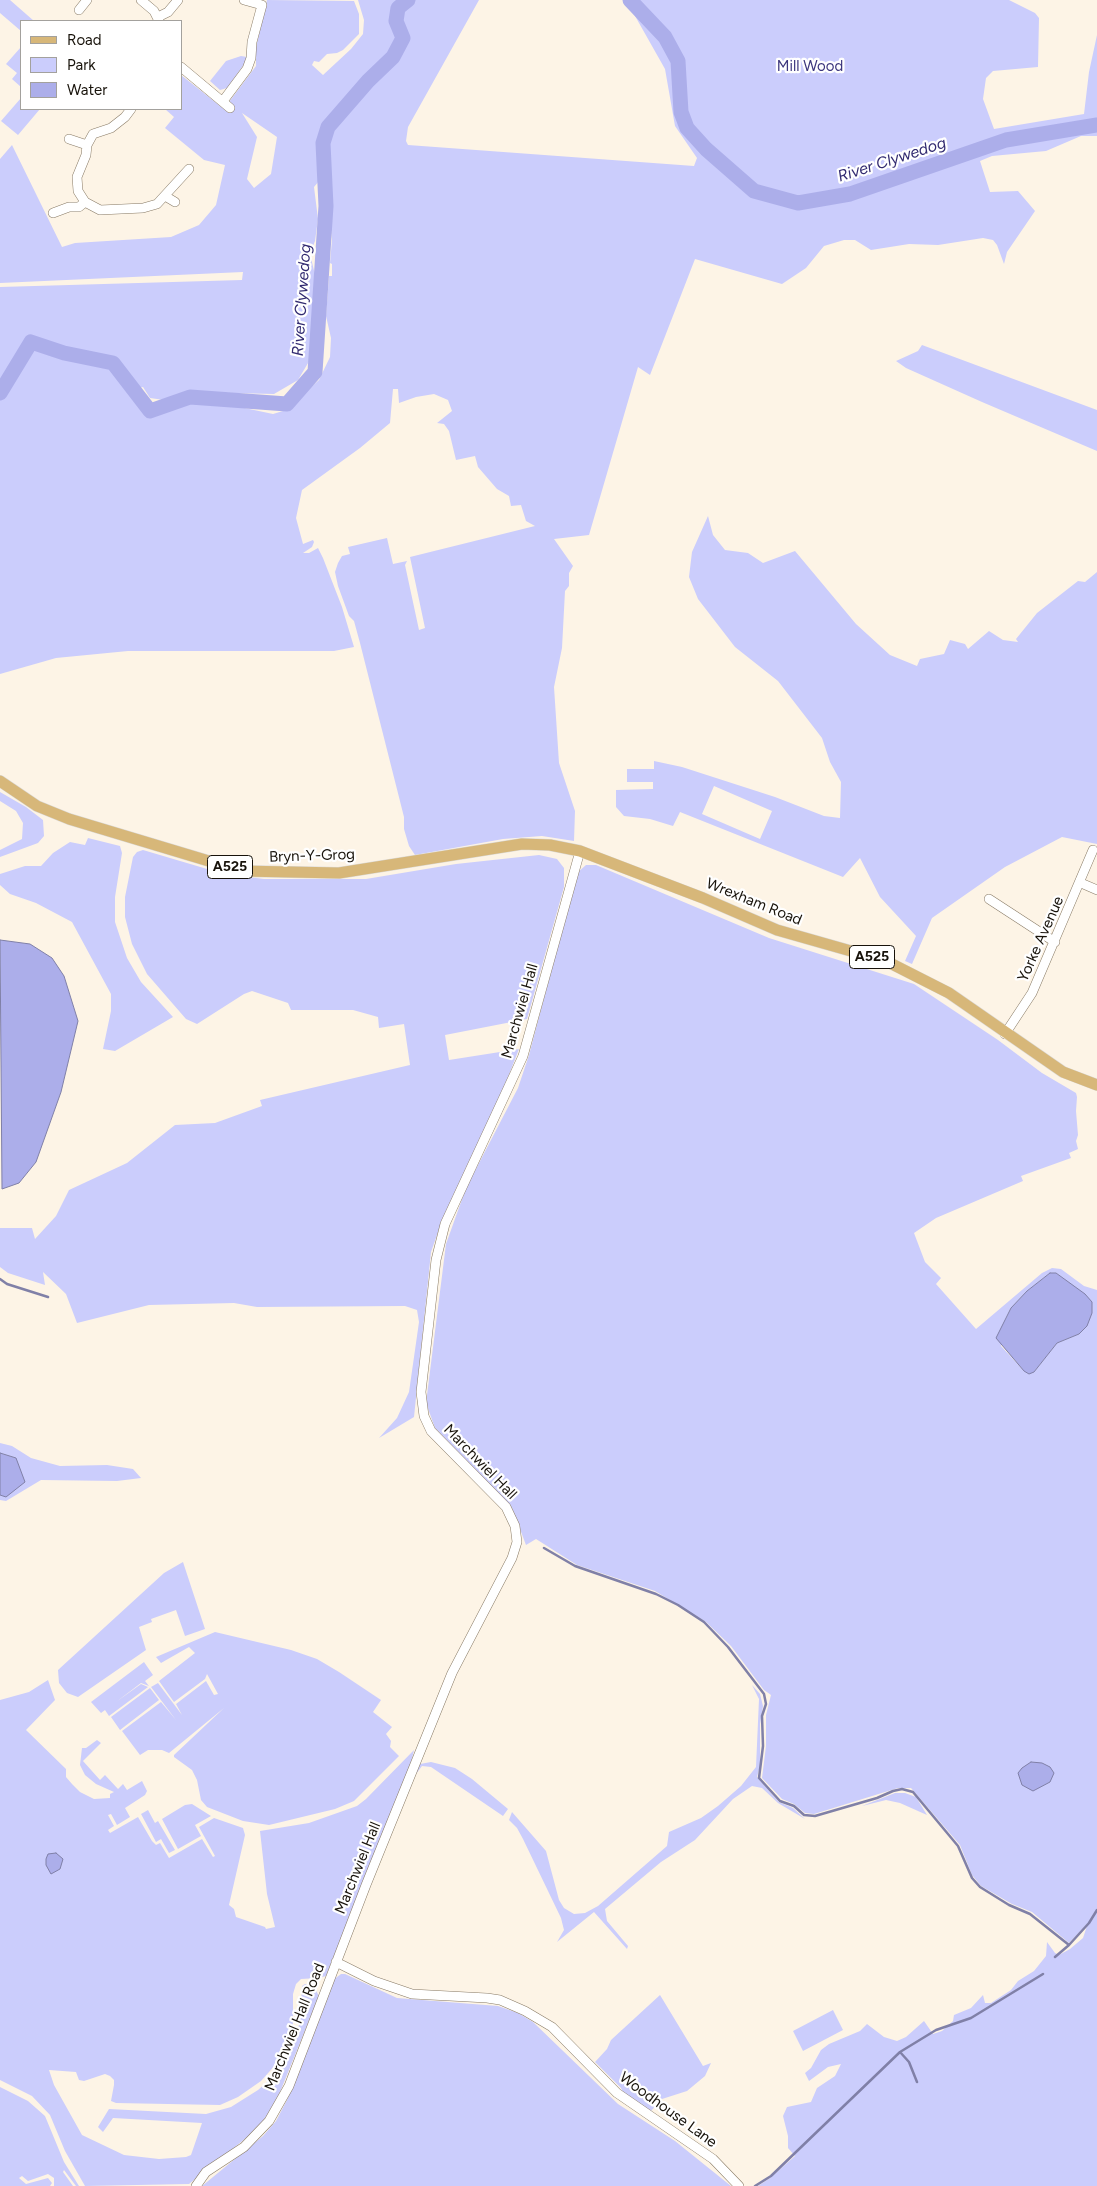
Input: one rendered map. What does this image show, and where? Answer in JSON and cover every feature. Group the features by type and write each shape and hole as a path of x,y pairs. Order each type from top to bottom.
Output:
{"main road":[{"name":"Bryn-Y-Grog","path":"0,781 37,806 69,819 242,871 339,873 522,844 550,845 580,851"},
{"name":"Wrexham Road","path":"580,851 703,898 777,930 886,961 949,993 1005,1034 1063,1072 1097,1085"}],"street":[{"path":"79,10 87,0"},
{"path":"141,0 159,19 178,0"},
{"path":"182,68 226,104 251,58 252,42 262,5 244,0"},
{"path":"130,110 125,117 111,128 93,134 87,145 86,155 77,177 78,191 85,202 100,210 143,208 156,204 166,196 189,169"},
{"path":"69,139 87,145"},
{"path":"166,196 175,202"},
{"path":"53,213 69,207 79,207 85,202"},
{"name":"Yorke Avenue","path":"1005,1034 1032,993 1093,850"},
{"name":"Marchwiel Hall","path":"336,1962 452,1673 512,1558 517,1542 515,1526 506,1507 431,1431 424,1416 421,1392 436,1260 445,1224 524,1056 580,851"},
{"path":"1080,883 1097,890"},
{"path":"989,899 1013,908 1055,942"},
{"name":"Marchwiel Hall Road","path":"196,2186 206,2172 244,2147 269,2121 289,2086 336,1962"},
{"name":"Woodhouse Lane","path":"336,1962 374,1981 412,1994 487,1998 500,2000 525,2011 552,2027 617,2093 652,2114 713,2159 740,2186"}],"green space":[{"path":"0,0 10,0 33,20 20,20 20,30 0,13"},
{"name":"Mill Wood","path":"267,0 354,1 359,14 359,34 343,50 327,54 319,62 314,61 312,65 323,75 351,49 363,34 364,20 358,0 479,0 408,127 406,141 408,145 694,166 697,158 675,126 665,69 626,0 1009,0 1035,13 1039,18 1038,67 993,71 986,78 983,99 994,129 1084,114 1089,72 1097,35 1097,136 1081,136 1046,151 992,156 980,161 990,192 1018,191 1035,211 1007,252 1004,264 997,245 993,240 983,238 938,245 909,244 871,250 855,240 844,240 824,246 806,268 782,284 695,259 650,375 638,367 589,535 554,539 573,566 569,573 569,586 565,591 562,648 554,687 559,763 575,811 574,841 542,836 503,839 415,855 409,846 404,829 404,817 354,621 349,616 335,572 342,556 350,554 348,547 387,538 393,564 407,561 405,565 419,630 425,628 410,557 535,526 526,521 521,505 511,506 509,496 497,489 478,467 475,456 456,460 449,431 444,424 437,423 452,411 448,400 434,394 416,397 399,403 398,389 393,389 390,423 360,448 302,490 296,518 303,544 313,540 314,542 312,547 303,553 309,553 318,548 342,607 354,647 334,651 128,651 56,658 0,674 0,287 242,280 243,272 0,283 0,159 12,145 62,247 75,243 171,237 199,225 216,205 225,165 204,160 165,128 174,117 166,110 182,110 182,76 229,113 235,108 229,102 256,66 256,47","holes":["242,113 277,137 271,174 254,188 247,179 257,137","326,169 332,240 330,263 332,264 332,276 329,276 326,316 331,338 330,357 319,380 298,399 293,408 273,414 235,406 191,402 146,416 127,391 143,387 150,398 164,400 191,392 274,394 298,380 311,358 317,283 310,254 315,241 318,219 314,187 319,181 320,170"]},
{"path":"20,48 20,86 12,79 17,73 6,64"},
{"path":"241,56 247,57 245,63 227,88 220,90 210,81 226,61"},
{"path":"20,99 20,110 39,110 18,135 1,121"},
{"path":"922,345 1097,410 1097,451 906,368 896,361 918,351"},
{"path":"708,516 713,535 725,550 748,553 763,563 795,551 856,624 890,655 917,666 920,659 944,654 950,640 965,644 968,649 989,631 1003,640 1018,642 1016,639 1037,613 1078,581 1085,582 1097,572 1097,844 1062,837 1005,867 932,918 912,964 905,961 916,936 880,897 860,858 843,877 680,812 673,826 650,819 624,816 616,807 616,790 653,789 653,782 627,782 627,769 654,769 654,761 682,767 775,797 824,816 840,818 841,782 830,762 822,738 778,681 735,647 698,599 689,577 692,552","holes":["714,786 772,811 760,839 702,814"]},
{"path":"0,792 26,807 43,820 44,836 38,843 0,857 0,850 22,839 23,823 16,811 0,801"},
{"path":"88,838 120,846 122,853 115,897 115,922 127,958 141,982 173,1017 115,1051 103,1049 111,1011 111,994 72,922 36,903 10,894 0,885 0,874 25,866 41,866 53,853 70,842 85,845"},
{"path":"143,850 224,874 264,879 366,879 456,864 539,855 557,859 564,868 564,887 527,1019 445,1035 449,1060 519,1049 505,1085 443,1218 431,1252 414,1417 379,1438 397,1418 409,1392 419,1322 417,1310 405,1306 257,1307 234,1303 149,1305 77,1323 66,1294 43,1272 45,1285 8,1273 0,1267 0,1228 32,1228 35,1239 56,1216 69,1190 127,1163 175,1125 215,1123 262,1106 260,1100 410,1065 404,1024 379,1028 378,1017 353,1010 291,1010 288,1003 252,991 244,994 197,1024 186,1019 147,974 132,944 125,917 125,897 133,857 137,852"},
{"path":"586,865 596,865 769,938 914,984 998,1040 1042,1073 1076,1093 1078,1135 1076,1141 1078,1149 1069,1153 1071,1158 1021,1176 1023,1181 936,1218 914,1233 925,1262 941,1278 936,1284 976,1329 1042,1273 1052,1268 1061,1269 1084,1286 1097,1290 1097,2186 758,2186 795,2156 788,2148 788,2136 783,2116 787,2107 811,2102 817,2088 835,2076 841,2064 828,2067 809,2081 805,2073 811,2068 821,2050 829,2044 860,2031 867,2024 884,2037 897,2041 906,2037 924,2021 933,2034 942,2031 953,2021 954,2015 971,2008 983,1995 985,2003 991,2003 1011,1990 1018,1981 1034,1971 1046,1956 1047,1942 1055,1953 1059,1955 1070,1949 1083,1938 1088,1923 1069,1943 1032,1912 1012,1904 981,1886 972,1875 960,1845 911,1788 898,1788 814,1814 805,1813 794,1804 782,1799 762,1778 766,1746 766,1715 771,1695 764,1690 731,1646 706,1622 655,1591 577,1565 536,1539 526,1545 512,1508 435,1428 426,1403 446,1244 466,1188 518,1088 529,1055 577,873","holes":["1050,1273 1056,1273 1069,1283 1079,1334 1057,1343 1034,1372 1024,1371 1001,1346 1006,1318 1011,1308 1027,1291"]},
{"path":"0,1443 12,1446 31,1458 60,1466 107,1465 133,1469 141,1478 117,1481 41,1480 6,1501 0,1500 0,1495 6,1496 16,1458 0,1453"},
{"path":"183,1562 205,1629 185,1636 176,1610 151,1619 152,1622 139,1627 146,1650 78,1697 67,1693 59,1683 58,1670 164,1573"},
{"path":"215,1632 291,1650 317,1659 381,1700 373,1712 392,1727 386,1734 391,1741 390,1747 399,1756 354,1801 335,1809 269,1825 243,1821 207,1807 201,1800 197,1780 192,1770 174,1757 174,1755 224,1708 169,1753 162,1750 148,1750 140,1755 122,1731 161,1702 176,1720 151,1687 158,1683 182,1715 176,1704 206,1681 214,1695 218,1694 207,1674 205,1679 174,1702 159,1681 195,1653 189,1647 161,1663 156,1657"},
{"path":"144,1662 153,1675 145,1681 149,1686 141,1683 116,1702 141,1684 148,1687 109,1716 105,1710 101,1713 91,1702"},
{"path":"48,1680 55,1700 26,1730 66,1769 66,1777 72,1784 80,1792 94,1799 110,1798 110,1794 114,1792 96,1784 85,1775 80,1765 82,1748 86,1748 97,1740 101,1743 83,1761 100,1780 105,1775 118,1789 123,1784 127,1790 142,1781 147,1791 145,1795 125,1808 130,1817 117,1825 111,1814 108,1815 114,1826 108,1830 110,1833 138,1817 152,1841 156,1845 160,1843 169,1858 202,1839 213,1857 215,1856 199,1827 214,1818 243,1828 245,1835 229,1905 234,1909 236,1917 266,1929 275,1927 267,1894 260,1831 309,1823 357,1806 414,1750 410,1767 326,1976 301,1979 296,1984 293,1994 293,2026 277,2063 261,2081 238,2097 220,2105 116,2103 111,2101 114,2080 110,2076 105,2074 84,2081 79,2080 76,2072 49,2070 54,2085 82,2135 124,2155 159,2159 186,2157 191,2155 202,2123 113,2118 103,2132 98,2127 109,2109 206,2114 231,2107 258,2090 275,2075 295,2036 300,2022 302,1986 305,1984 314,1987 319,1996 280,2092 268,2114 256,2130 189,2184 85,2186 65,2151 50,2115 32,2096 0,2080 0,1700 29,1692"},
{"path":"752,1685 760,1694 763,1706 760,1724 760,1766 757,1777 779,1802 793,1808 805,1819 778,1803 762,1788 752,1786 733,1799 695,1840 661,1862 605,1909 607,1921 628,1946 627,1949 594,1912 557,1942 564,1930 561,1918 523,1839 517,1828 509,1820 512,1812 546,1851 559,1900 564,1908 574,1914 585,1913 598,1906 667,1846 669,1832 701,1818 718,1806 741,1786 756,1767 759,1699"},
{"path":"150,1688 159,1700 120,1730 111,1717"},
{"path":"431,1762 455,1768 472,1779 508,1809 503,1816 431,1767 422,1766 416,1774 420,1764"},
{"path":"895,1793 905,1793 916,1797 927,1815 900,1803 886,1800 862,1806"},
{"path":"192,1804 211,1816 195,1825 201,1836 178,1849 162,1819 185,1805"},
{"path":"148,1810 155,1823 158,1821 175,1850 169,1853 161,1839 156,1842 141,1814"},
{"path":"341,1974 345,1974 397,1998 498,2006 518,2013 533,2022 618,2104 675,2141 731,2186 202,2186 263,2136 276,2121 287,2100 333,1980"},
{"path":"660,1995 703,2066 711,2063 705,2076 687,2091 662,2099 651,2111 624,2095 621,2088 595,2062 607,2049 611,2040"},
{"path":"833,2010 843,2030 803,2051 793,2031"},
{"path":"0,2087 28,2101 45,2116 64,2162 79,2186 76,2186 64,2170 63,2172 73,2186 54,2186 54,2178 48,2174 28,2181 22,2176 19,2178 26,2184 48,2178 52,2183 50,2186 0,2186"}],"water":[{"path":"0,940 30,944 52,958 64,976 78,1021 61,1092 36,1162 19,1183 2,1189"},
{"path":"1050,1273 1056,1273 1085,1294 1092,1302 1092,1313 1087,1326 1079,1334 1057,1343 1034,1372 1029,1374 1024,1371 996,1338 1011,1308 1027,1291"},
{"path":"0,1453 16,1458 25,1482 6,1497 0,1495"},
{"path":"1031,1762 1042,1763 1050,1767 1054,1773 1050,1782 1033,1791 1022,1785 1018,1773"},
{"path":"56,1853 63,1859 60,1869 51,1874 46,1865 46,1859 48,1854"}],"waterway":[{"name":"River Clywedog","path":"0,393 31,342 64,353 113,363 150,411 190,397 287,404 315,372 326,206 323,143 328,127 368,81 393,57 403,38 396,21 398,8 408,0"},
{"name":"River Clywedog","path":"630,0 665,37 678,61 681,112 687,128 706,149 754,191 798,203 850,194 1006,140 1097,125"},
{"path":"0,1279 7,1284 48,1297"},
{"path":"544,1548 575,1566 656,1594 678,1605 704,1622 728,1647 764,1694 766,1704 762,1716 763,1746 759,1778 780,1801 794,1806 804,1815 815,1816 877,1798 893,1791 902,1789 913,1792 958,1846 972,1878 980,1887 1009,1905 1030,1914 1069,1945"},
{"path":"1055,1957 1089,1923 1097,1910"},
{"path":"917,2082 909,2062 900,2052 936,2030 971,2018 1043,1974"},
{"path":"755,2186 771,2176 900,2052"}]}
